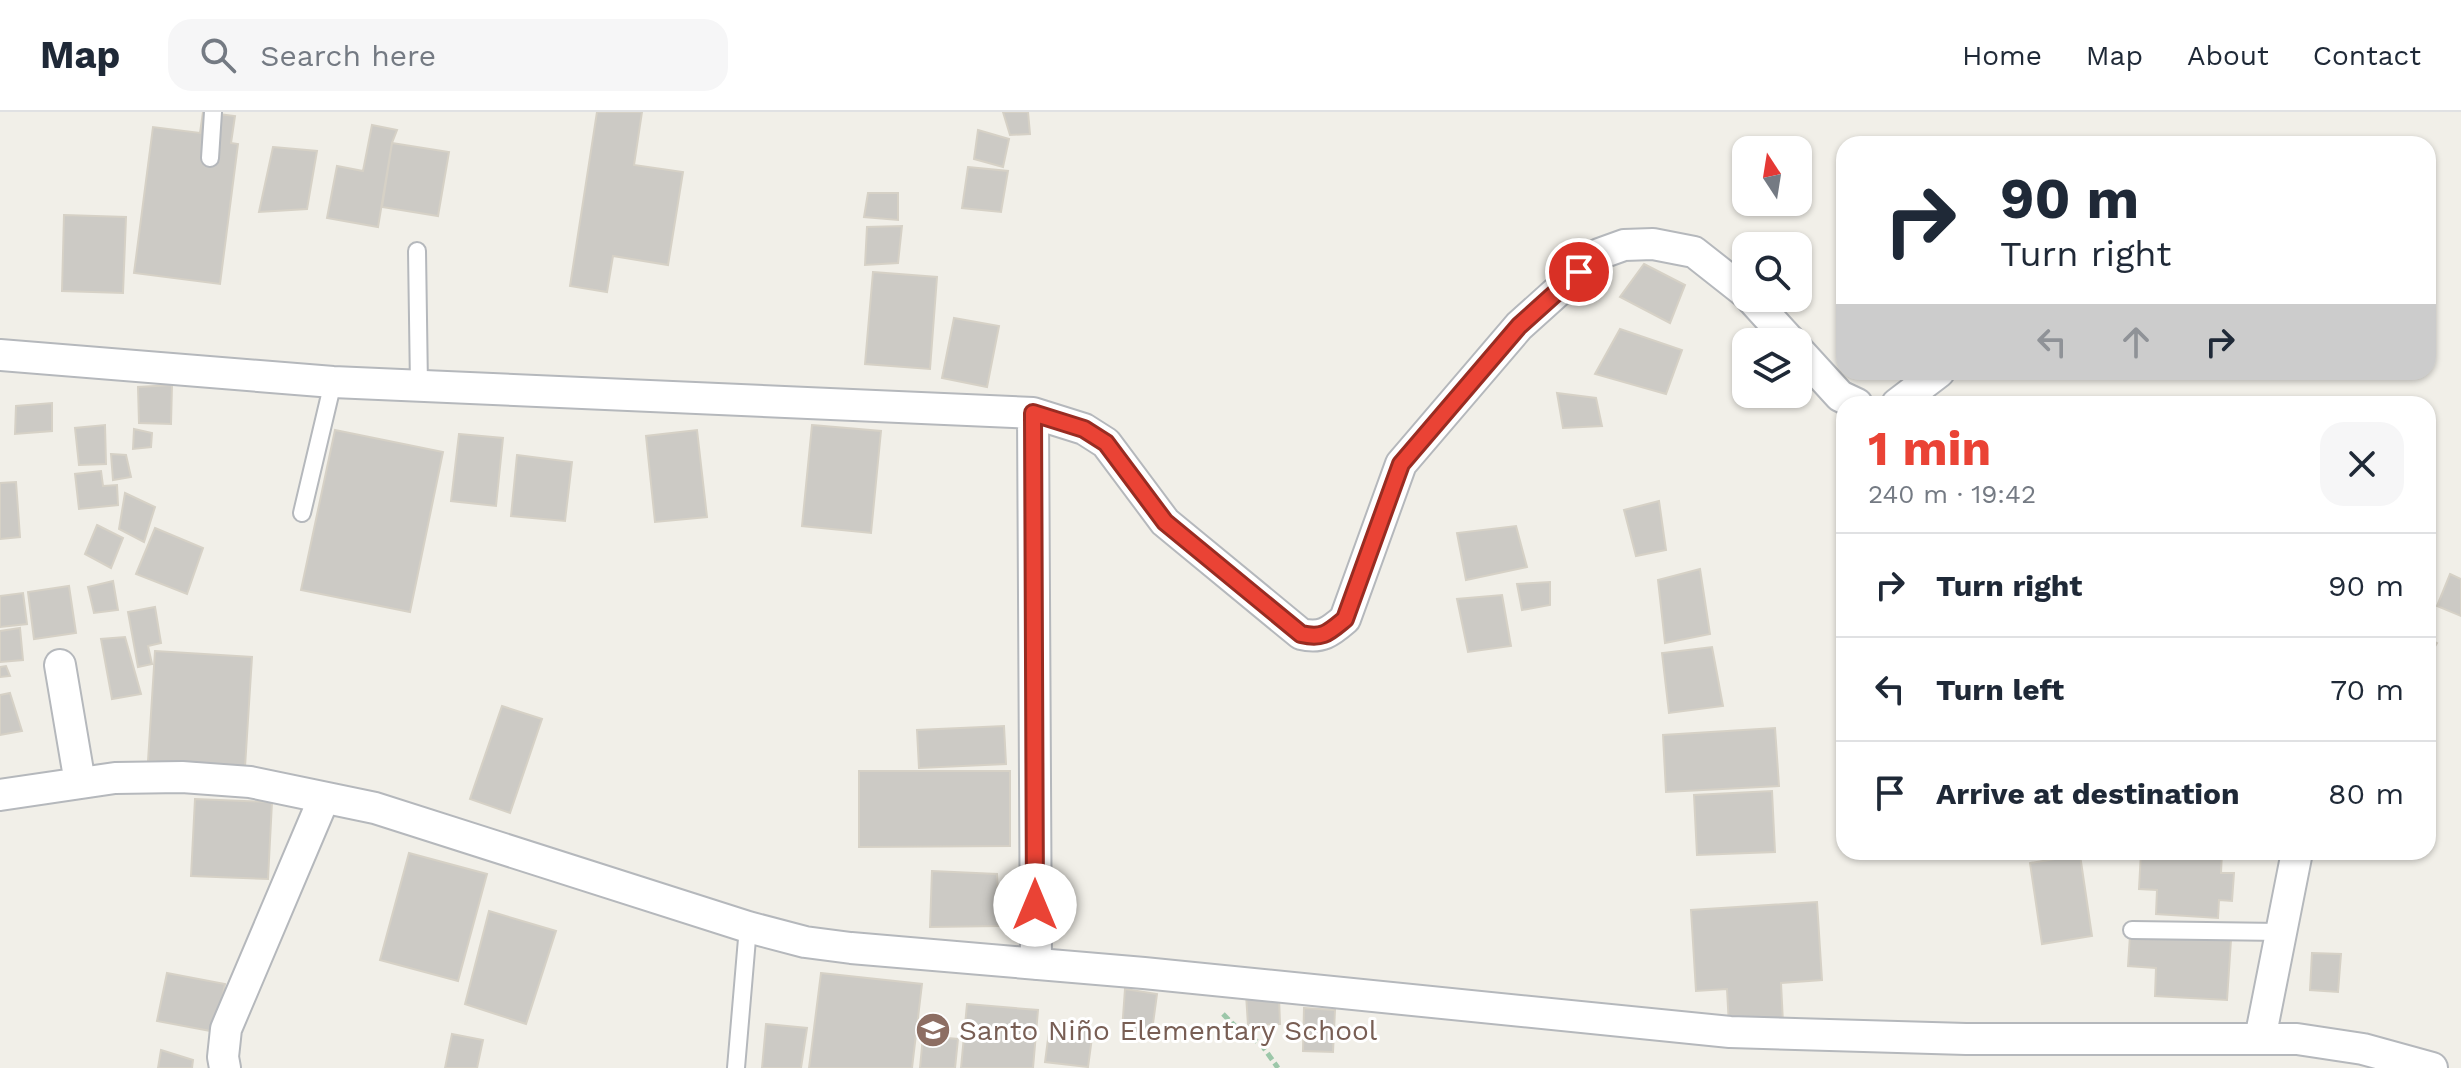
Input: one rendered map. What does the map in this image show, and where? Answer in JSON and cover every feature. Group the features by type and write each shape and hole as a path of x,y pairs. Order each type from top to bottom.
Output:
{"street":[{"path":"0,355 333,382 1033,413 1084,429 1106,443 1165,522 1301,634 1316,638 1329,633 1345,619 1401,464 1519,326 1599,254 1624,245 1653,244 1694,252 1732,282"},
{"path":"1764,312 1778,328"},
{"path":"1812,365 1840,396"},
{"path":"1908,396 1928,380"},
{"path":"1033,413 1036,964"},
{"path":"60,665 80,783"},
{"path":"0,795 115,778 182,777 250,782 375,808 748,927 805,942 851,948 1730,1032 1966,1039 2297,1039 2363,1049 2432,1068"},
{"path":"225,1068 226,1029 324,798"},
{"path":"2260,1039 2295,860"}],"lane":[{"path":"210,158 213,112"},
{"path":"417,251 419,386"},
{"path":"302,513 333,382"},
{"path":"736,1068 748,927"},
{"path":"2132,930 2281,932"}],"building":[{"path":"203,112 235,116 231,143 238,144 220,284 134,273 153,127 200,133"},
{"path":"597,112 642,112 634,165 683,172 668,265 613,256 607,292 570,286"},
{"path":"1003,112 1028,112 1030,134 1010,135"},
{"path":"372,125 397,130 392,143 378,227 327,218 337,166 363,171"},
{"path":"978,130 1009,139 1003,167 974,159"},
{"path":"392,143 449,152 438,216 382,207"},
{"path":"273,147 317,151 307,209 259,212"},
{"path":"968,167 1008,171 1001,212 962,208"},
{"path":"868,193 898,193 898,220 864,217"},
{"path":"64,215 126,217 123,293 62,291"},
{"path":"902,226 898,263 865,265 867,227"},
{"path":"1644,264 1685,285 1670,323 1620,297"},
{"path":"873,272 937,277 930,369 865,364"},
{"path":"954,318 999,326 987,387 942,378"},
{"path":"1620,329 1682,350 1666,394 1595,374"},
{"path":"172,385 171,424 139,423 138,387"},
{"path":"1557,393 1596,398 1602,426 1563,428"},
{"path":"52,403 52,431 15,434 16,406"},
{"path":"105,425 106,464 79,465 75,428"},
{"path":"812,425 881,431 871,533 802,526"},
{"path":"134,429 152,433 151,447 133,449"},
{"path":"335,430 443,452 410,612 301,590"},
{"path":"697,430 707,517 655,522 646,436"},
{"path":"459,434 503,438 496,506 451,501"},
{"path":"111,454 126,455 131,477 113,480"},
{"path":"517,455 572,462 565,521 511,516"},
{"path":"101,471 103,486 117,485 118,505 79,509 75,474"},
{"path":"16,482 20,537 0,539 0,483"},
{"path":"125,493 155,507 144,542 119,529"},
{"path":"1659,501 1666,550 1636,556 1624,510"},
{"path":"97,525 123,538 111,568 85,554"},
{"path":"1516,526 1527,567 1466,580 1457,533"},
{"path":"155,528 203,548 187,594 136,574"},
{"path":"1700,569 1710,634 1665,643 1658,580"},
{"path":"2450,574 2461,579 2461,616 2437,606"},
{"path":"113,581 118,610 94,613 88,587"},
{"path":"1550,582 1550,605 1522,610 1517,584"},
{"path":"69,586 76,633 34,639 28,592"},
{"path":"23,593 27,624 0,627 0,596"},
{"path":"1502,595 1511,646 1468,652 1457,599"},
{"path":"155,607 161,643 148,646 152,664 138,667 128,612"},
{"path":"20,628 23,660 0,662 0,631"},
{"path":"125,637 141,694 112,699 101,639"},
{"path":"1712,647 1723,706 1669,713 1662,653"},
{"path":"155,651 252,657 245,767 148,761"},
{"path":"6,666 10,676 0,677 0,667"},
{"path":"10,693 22,731 0,735 0,695"},
{"path":"502,706 542,719 510,813 470,799"},
{"path":"1004,726 1006,764 919,768 917,730"},
{"path":"1775,728 1779,786 1666,792 1663,735"},
{"path":"859,771 1010,771 1010,846 859,847"},
{"path":"1772,791 1775,852 1697,855 1694,795"},
{"path":"195,799 272,802 268,879 191,876"},
{"path":"409,853 487,874 458,981 380,960"},
{"path":"2081,860 2092,936 2042,944 2030,863"},
{"path":"2141,860 2222,860 2221,873 2234,873 2232,901 2219,900 2218,918 2156,914 2157,890 2139,889"},
{"path":"932,871 997,874 1000,926 930,927"},
{"path":"1817,902 1822,980 1781,983 1783,1023 1729,1026 1727,989 1696,991 1691,910"},
{"path":"489,911 556,931 526,1024 465,1004"},
{"path":"2130,935 2231,940 2227,1000 2155,996 2156,968 2128,966"},
{"path":"2312,953 2341,954 2338,992 2310,990"},
{"path":"167,973 225,984 216,1032 157,1021"},
{"path":"821,973 922,984 912,1068 809,1068"},
{"path":"1125,989 1157,994 1152,1031 1122,1031"},
{"path":"1246,994 1279,997 1280,1024 1248,1025"},
{"path":"967,1004 1038,1010 1033,1068 961,1068"},
{"path":"1304,1008 1335,1010 1333,1052 1303,1051"},
{"path":"766,1024 807,1028 801,1068 762,1068"},
{"path":"1050,1024 1093,1030 1088,1067 1045,1062"},
{"path":"452,1034 483,1040 477,1068 445,1068"},
{"path":"923,1036 958,1039 955,1068 920,1068"},
{"path":"161,1050 193,1060 192,1068 158,1068"}],"place":[{"name":"Santo Niño Elementary School","path":"933,1030"}],"route":[{"path":"1035,905 1033,413 1084,429 1106,443 1165,522 1301,634 1316,638 1329,633 1345,619 1401,464 1519,326 1579,272"}]}
